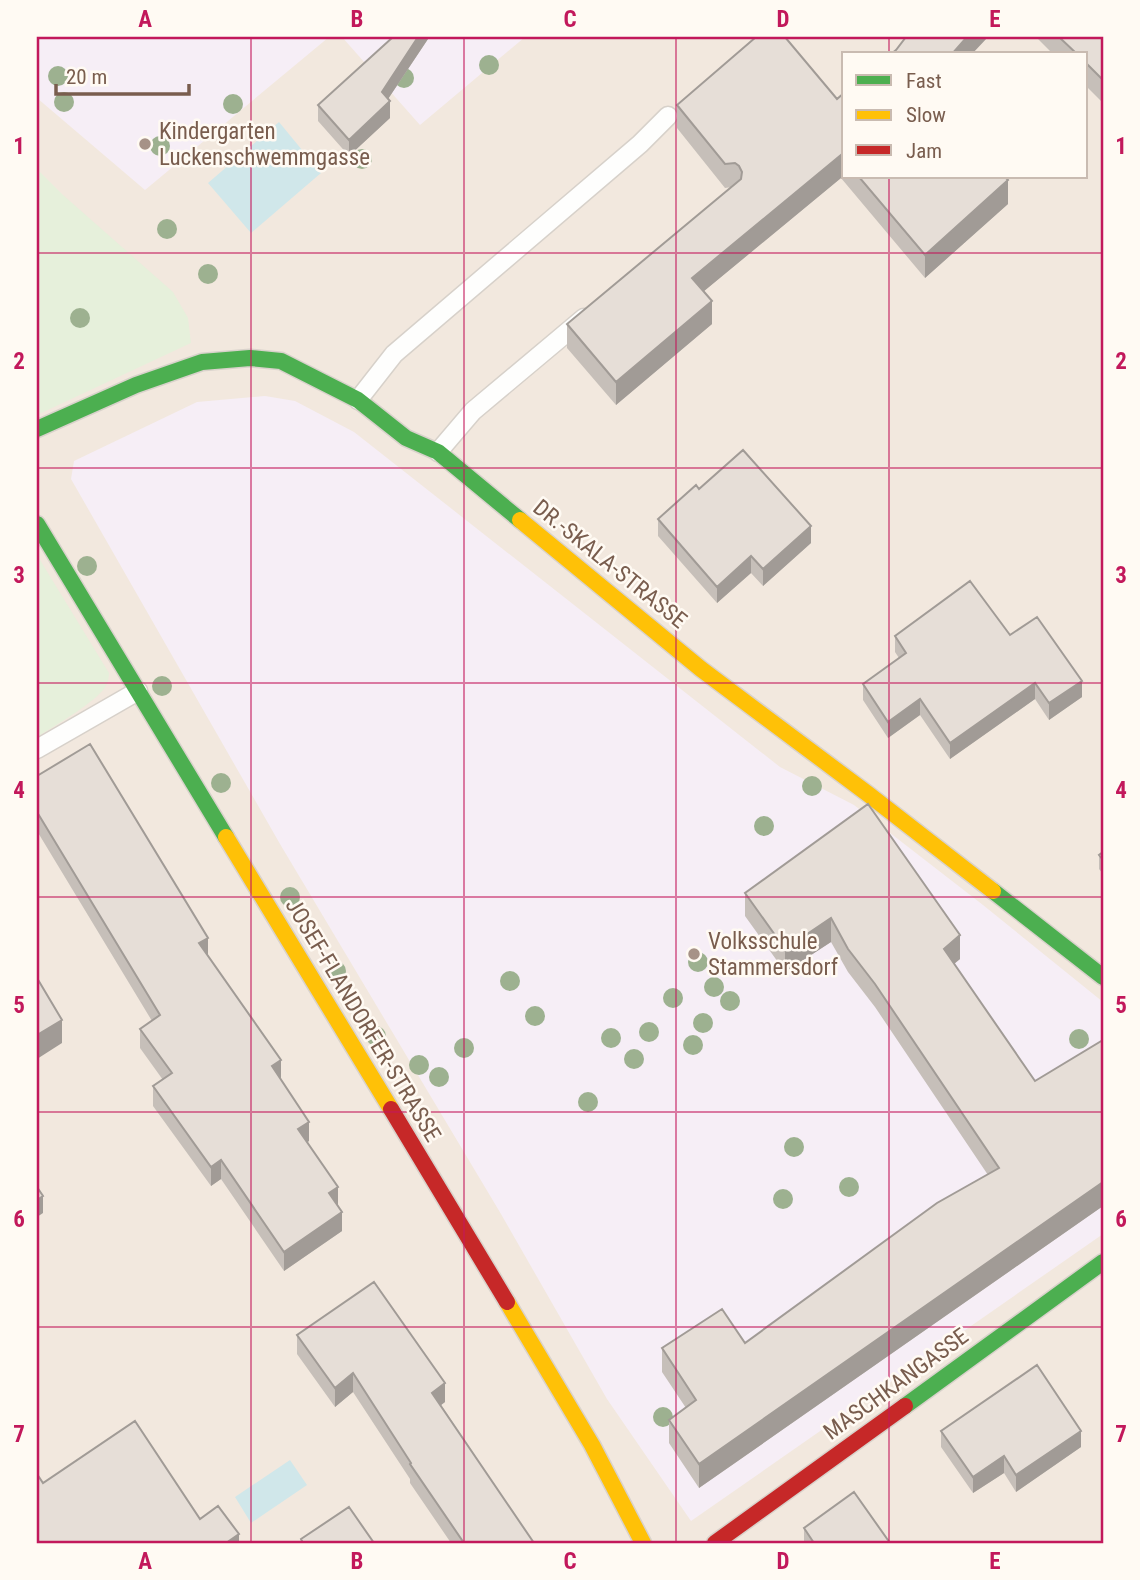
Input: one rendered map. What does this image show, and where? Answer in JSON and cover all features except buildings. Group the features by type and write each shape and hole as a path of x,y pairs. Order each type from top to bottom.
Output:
{"street":[{"name":"DR.-SKALA-STRASSE","path":"37,429 136,385 202,362 250,358 281,361 358,400 406,438 438,452 701,669 868,794 1103,977"},
{"name":"JOSEF-FLANDORFER-STRASSE","path":"37,524 542,1359 592,1445 643,1543"},
{"name":"MASCHKANGASSE","path":"715,1543 1103,1262"}],"lane":[{"path":"358,400 394,354 640,144 668,117"},
{"path":"438,452 473,411 596,308"},
{"path":"37,749 138,691"}],"shaded area":[{"path":"37,37 1103,37 1103,1543 37,1543"},
{"name":"Kindergarten Luckenschwemmgasse","path":"37,37 329,37 145,190 37,98"},
{"name":"Kindergarten Luckenschwemmgasse","path":"342,37 525,37 420,125"},
{"name":"Volksschule Stammersdorf","path":"265,396 295,401 354,432 780,767 854,805 1103,1002 1103,1234 691,1521 607,1399 501,1214 280,844 71,479 74,461 197,402"}],"green space":[{"path":"37,169 173,292 188,318 191,343 37,415"},
{"path":"37,555 109,673 107,684 95,698 37,737"}],"water":[{"path":"279,122 321,173 251,233 208,183"},
{"path":"290,1460 307,1485 251,1523 235,1497"}],"traffic: fast":[{"path":"37,429 136,385 202,362 250,358 281,361 358,400 406,438 438,452 520,520"},
{"path":"37,524 226,837"},
{"path":"993,891 1103,977"},
{"path":"905,1406 1103,1262"}],"traffic: slow":[{"path":"520,520 701,669 993,891"},
{"path":"226,837 391,1109"},
{"path":"507,1302 592,1445 643,1543"}],"traffic: jam":[{"path":"391,1109 507,1302"},
{"path":"715,1543 905,1406"}],"place":[{"name":"Kindergarten Luckenschwemmgasse","path":"145,144"},
{"name":"Volksschule Stammersdorf","path":"694,954"}]}
